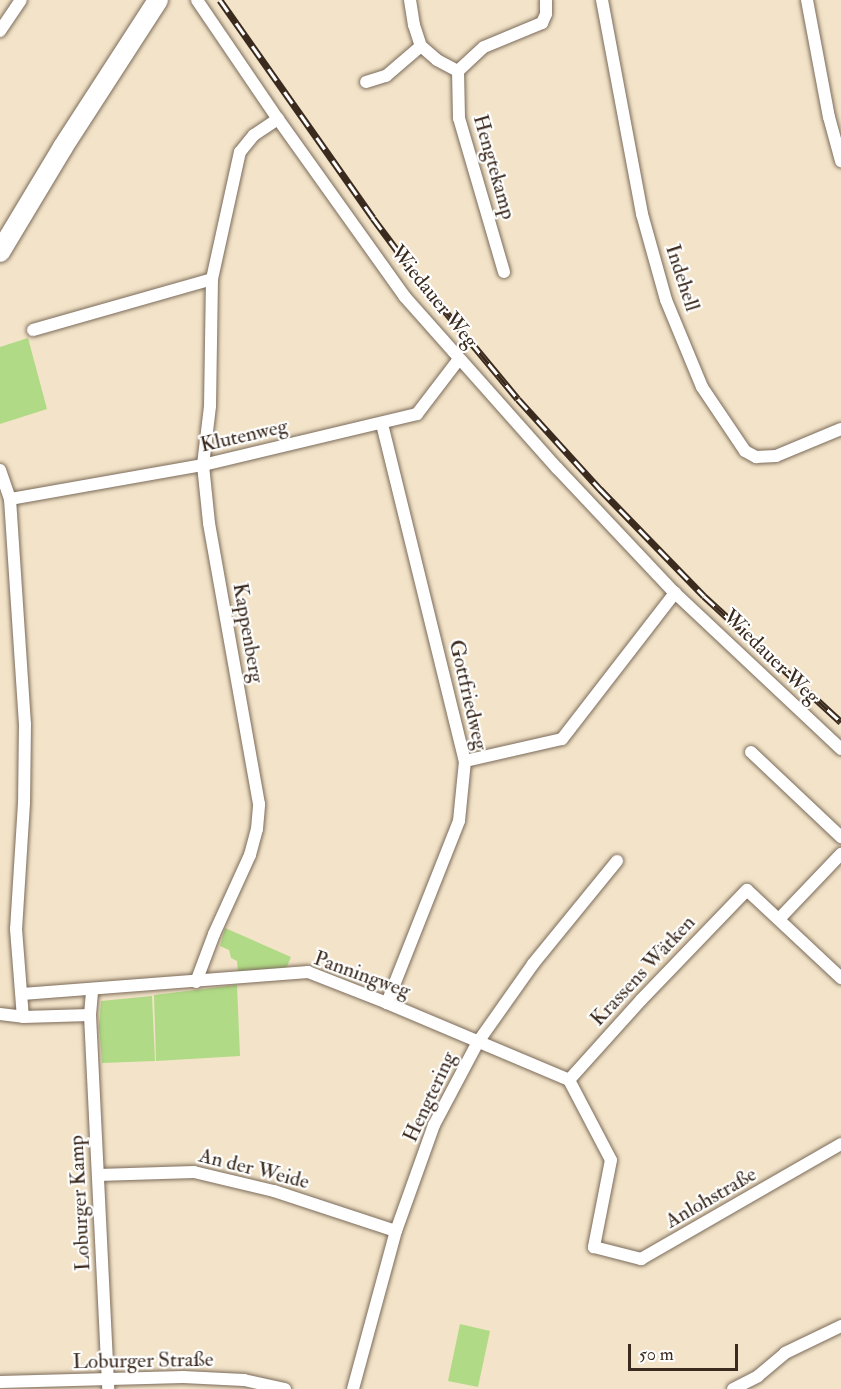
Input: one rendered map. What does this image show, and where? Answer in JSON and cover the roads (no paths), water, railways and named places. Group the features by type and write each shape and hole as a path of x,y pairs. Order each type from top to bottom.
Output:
{"main road":[{"path":"0,252 158,0"}],"street":[{"path":"0,31 21,0"},
{"name":"Wiedauer Weg","path":"197,0 278,119 405,297 459,359 675,593 841,749"},
{"path":"410,0 414,26 421,46 437,60 458,71 484,47 542,23 546,14 546,0"},
{"name":"Indehell","path":"602,0 642,214 666,300 702,387 745,451 756,457 776,456 841,429"},
{"path":"807,0 829,117 841,162"},
{"path":"366,82 386,76 421,46"},
{"name":"Hengtekamp","path":"458,71 459,118 504,272"},
{"name":"Kappenberg","path":"196,982 214,934 250,855 257,829 259,804 209,523 203,465 210,406 212,279 240,152 254,135 278,119"},
{"path":"33,330 212,279"},
{"name":"Klutenweg","path":"10,499 203,465 417,414 459,359"},
{"name":"Gottfriedweg","path":"382,424 465,761 459,821 387,1003"},
{"path":"0,470 10,499 25,724 24,803 16,929 23,1017"},
{"path":"465,761 562,739 675,593"},
{"path":"751,752 841,837"},
{"path":"841,854 779,919 841,978"},
{"name":"Hengtering","path":"353,1389 396,1231 434,1125 478,1042 533,964 617,861"},
{"name":"Krassens Wätken","path":"569,1080 641,1000 747,890 779,919"},
{"name":"Panningweg","path":"21,994 308,972 569,1080"},
{"path":"0,1014 23,1017 90,1015 92,990"},
{"name":"Loburger Kamp","path":"90,1015 108,1384"},
{"name":"Anlohstraße","path":"569,1080 611,1160 594,1247 641,1259 841,1144"},
{"name":"An der Weide","path":"98,1175 194,1172 274,1191 396,1231"},
{"path":"733,1389 758,1376 785,1353 841,1326"},
{"name":"Loburger Straße","path":"0,1382 108,1384 183,1377 244,1380 285,1389"}],"railway":[{"path":"220,0 417,277 518,399 600,489 704,596 841,722"}]}
